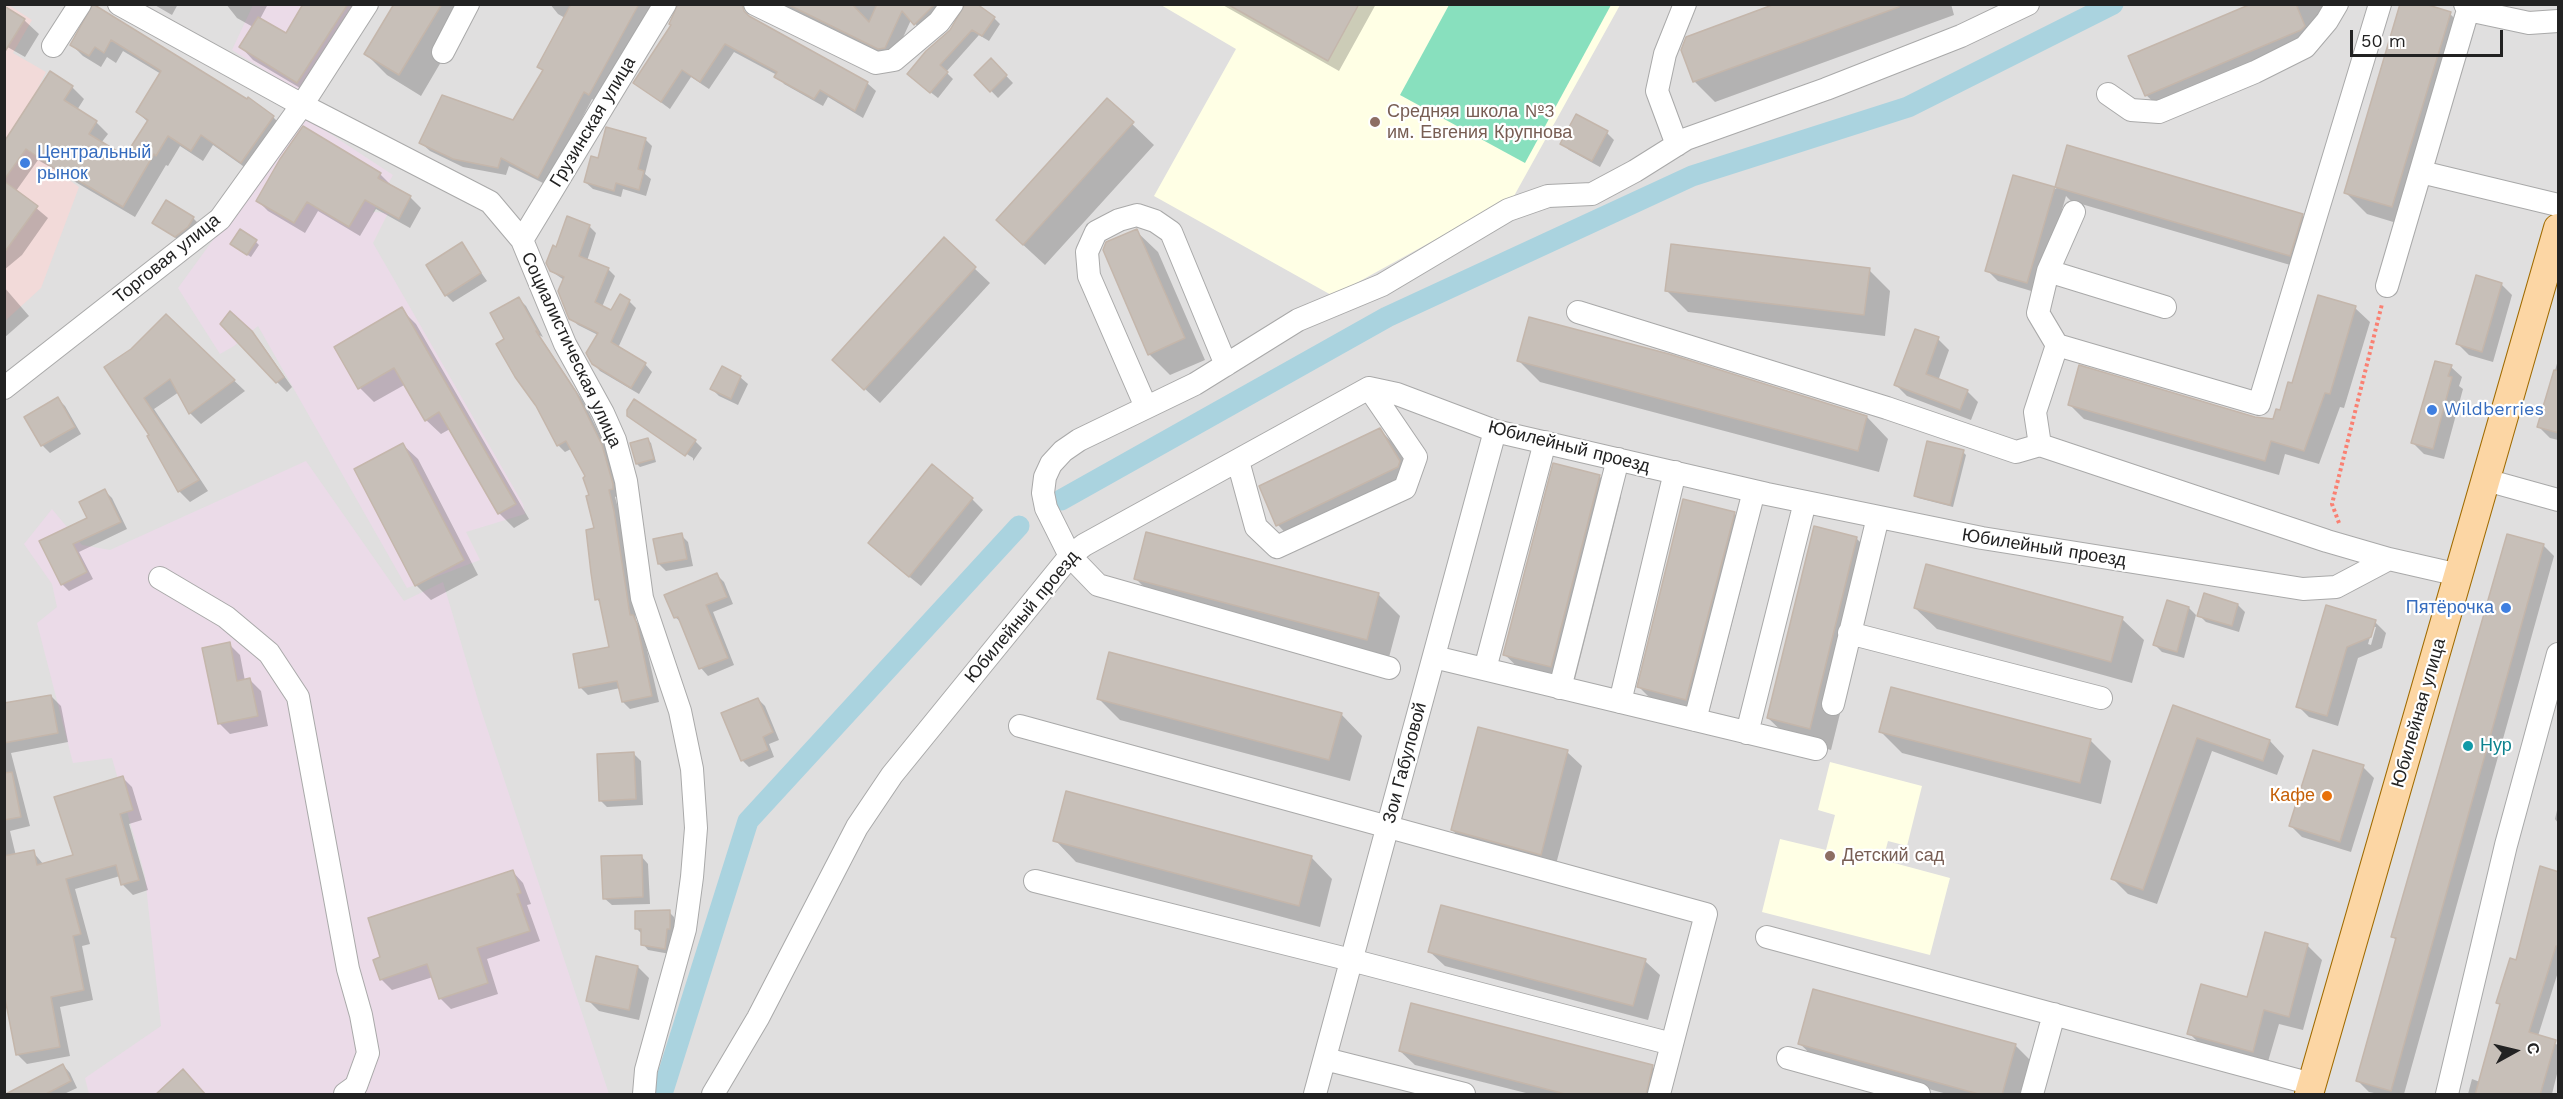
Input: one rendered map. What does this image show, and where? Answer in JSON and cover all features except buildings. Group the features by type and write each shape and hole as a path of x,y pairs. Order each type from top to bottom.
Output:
{"main road":[{"name":"Юбилейная улица","path":"2310,1089 2559,228"}],"street":[{"path":"53,46 80,4"},
{"name":"Социалистическая улица","path":"119,4 302,105 490,202 522,240 565,344 603,413 615,440 626,481 642,598 680,711 692,770 696,828 685,929 646,1070 644,1095"},
{"name":"Торговая улица","path":"4,388 220,219 302,105 366,4"},
{"path":"442,52 468,4"},
{"name":"Грузинская улица","path":"522,240 665,4"},
{"path":"755,4 876,63 894,60 939,22 952,4"},
{"path":"1677,145 1657,91 1665,54 1685,4"},
{"path":"1389,668 1098,585 1071,556 1046,508 1043,493 1045,477 1051,464 1063,451 1079,440 1195,384 1298,321 1382,285 1508,210 1548,196 1592,194 1686,139 1826,89 1961,36 2028,4"},
{"path":"2108,94 2131,110 2159,112 2255,72 2305,47 2327,21 2337,4"},
{"path":"2074,212 2048,271 2038,313 2057,345 2259,404 2380,4"},
{"path":"2387,286 2467,7 2529,23 2559,21"},
{"path":"2421,172 2559,205"},
{"path":"1146,407 1089,276 1087,252 1096,232 1137,215 1155,221 1171,232 1226,365"},
{"path":"2048,271 2166,307"},
{"path":"1578,312 1887,408 2016,452 2040,445 2349,547 2459,575"},
{"path":"2040,445 2035,412 2057,345"},
{"path":"1238,461 1256,527 1277,548 1406,488 1416,457 1369,388"},
{"name":"Юбилейный проезд","path":"713,1095 758,1018 863,818 899,766 1071,556 1084,545 1369,388 1397,394 1495,431 1754,491 1982,538 2303,589 2336,587 2389,559"},
{"name":"Зои Габуловой","path":"1315,1095 1495,431"},
{"path":"1485,669 1545,442"},
{"path":"1560,688 1618,459"},
{"path":"1620,702 1675,472"},
{"path":"2486,480 2559,500"},
{"path":"1695,720 1754,491"},
{"path":"1747,733 1805,502"},
{"path":"1833,704 1878,517"},
{"path":"160,578 226,617 269,653 298,697 348,969 361,1015 368,1053 356,1086 345,1095"},
{"path":"1849,633 2101,698"},
{"path":"2447,1095 2506,845 2559,654"},
{"path":"1434,657 1816,749"},
{"path":"1020,726 1706,914 1659,1095"},
{"path":"1035,881 1352,960 1672,1044"},
{"path":"1767,937 2054,1014 2310,1089"},
{"path":"2032,1095 2054,1014"},
{"path":"1788,1058 1919,1095"},
{"path":"1325,1059 1464,1095"}],"path":[{"path":"2349,547 2332,504 2387,286"}],"shaded area":[{"name":"Центральный рынок","path":"7,4 32,20 13,53 46,72 12,139 79,187 41,288 5,321 4,5"},
{"path":"5,5 2558,5 2558,1094 5,1094"},
{"path":"253,5 353,5 298,91 232,50"},
{"name":"Средняя школа №3 им. Евгения Крупнова","path":"1161,5 1620,5 1514,196 1333,296 1154,196 1236,49"},
{"path":"303,116 393,175 373,212 388,213 373,243 523,504 525,514 466,532 480,560 407,588 258,326 234,346 220,354 178,288"},
{"path":"306,461 404,601 443,582 480,707 609,1094 89,1094 85,1078 161,1026 145,876 112,758 73,763 37,623 57,607 52,584 24,544 52,509 82,545 110,550"},
{"name":"Детский сад","path":"1830,762 1922,786 1907,846 1888,841 1883,860 1950,878 1930,955 1762,912 1780,839 1826,850 1835,815 1818,810"}],"green space":[{"path":"1449,5 1611,5 1525,163 1400,95"}],"waterway":[{"path":"1061,500 1387,317 1692,176 1908,107 2113,4"},
{"path":"662,1094 748,821 1019,526"}],"place":[{"name":"Средняя школа №3 им. Евгения Крупнова","path":"1375,122"},
{"name":"Центральный рынок","path":"25,163"},
{"name":"Wildberries","path":"2432,410"},
{"name":"Пятёрочка","path":"2506,608"},
{"name":"Нур","path":"2468,746"},
{"name":"Кафе","path":"2327,796"},
{"name":"Детский сад","path":"1830,856"}]}
